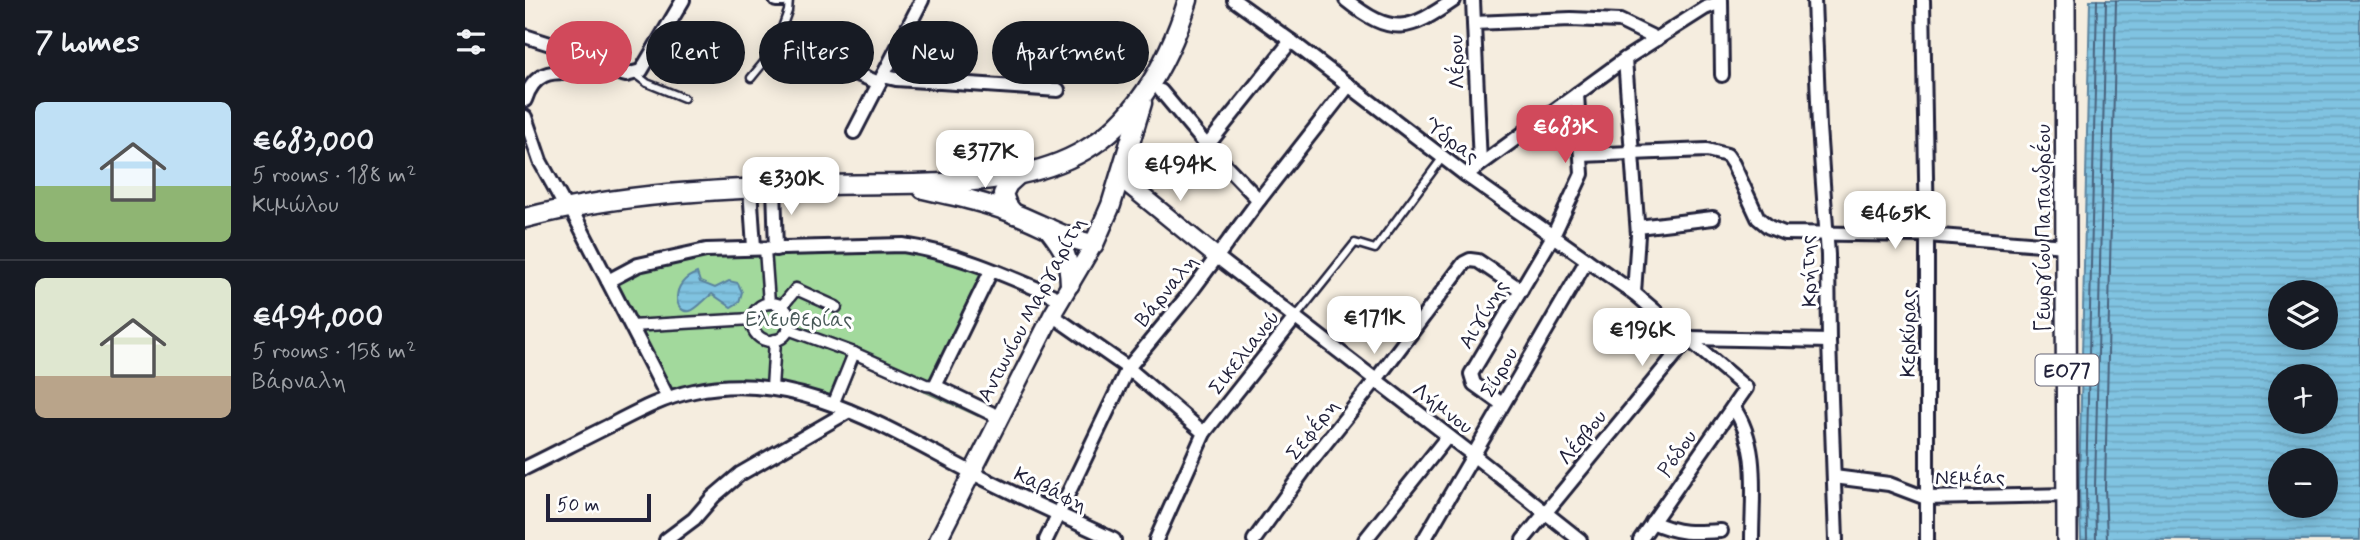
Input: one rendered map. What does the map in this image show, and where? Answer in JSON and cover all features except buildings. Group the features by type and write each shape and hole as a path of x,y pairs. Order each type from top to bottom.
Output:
{"main road":[{"path":"525,218 622,199 750,188 899,185 978,180 1037,170 1083,152 1108,135 1153,92 1188,0"},
{"name":"Γεωργίου Παπανδρέου","path":"2065,0 2067,540"},
{"name":"Αντωνίου Μαργαρίτη","path":"1094,244 1111,205 1128,144 1153,92"},
{"path":"1108,135 1118,135 1128,144"},
{"path":"1014,214 1003,194 1008,184 1020,173"},
{"path":"899,185 953,195 1094,244"},
{"path":"1048,228 1069,258 1065,292"}],"street":[{"path":"632,74 645,66 683,0"},
{"path":"776,0 787,0"},
{"path":"854,132 922,0"},
{"name":"Ύδρας","path":"1234,0 1466,175 1635,293 1746,388"},
{"path":"1346,0 1391,26 1404,27 1433,15 1454,0"},
{"name":"Λέρου","path":"1473,0 1480,164"},
{"name":"Κρήτης","path":"1814,0 1828,255 1836,540"},
{"name":"Κερκύρας","path":"1923,0 1927,235 1927,540"},
{"path":"1466,175 1625,59 1705,8 1721,1 1722,75"},
{"path":"1474,23 1571,19 1620,21 1657,39"},
{"path":"525,36 546,43"},
{"path":"1207,146 1291,41"},
{"path":"1625,59 1638,227 1635,293"},
{"path":"525,100 537,81 546,74"},
{"path":"874,77 1058,90"},
{"name":"Βάρναλη","path":"1046,540 1128,368 1349,85"},
{"path":"1153,92 1259,200"},
{"name":"Αιγίνης","path":"1502,404 1476,386 1471,374 1553,236 1582,174 1577,94"},
{"path":"525,117 540,161 608,281 668,398"},
{"path":"1581,155 1707,150 1727,155 1758,218 1769,227 1784,233 1927,235 2066,246"},
{"path":"1119,177 1217,257"},
{"path":"765,248 774,187"},
{"path":"750,188 765,248 769,303"},
{"path":"1638,227 1713,218"},
{"name":"Αντωνίου Μαργαρίτη","path":"937,540 1052,315 1094,244"},
{"path":"608,281 638,265 706,250 903,245 927,249 1065,292"},
{"name":"Λήμνου","path":"1217,257 1580,540"},
{"name":"Σύρου","path":"1424,540 1587,260"},
{"name":"Σεφέρη","path":"1254,540 1308,465 1466,262 1478,261 1521,290"},
{"path":"935,386 991,271"},
{"path":"782,306 796,289 836,307"},
{"path":"769,303 782,306 789,317 788,329 781,338 769,341 758,336 752,326 757,308 769,303"},
{"path":"1052,315 1128,368 1204,433"},
{"name":"Σικελιανού","path":"1156,540 1204,433 1295,318"},
{"path":"631,326 752,320"},
{"path":"788,329 901,369 926,385 935,386 999,417"},
{"path":"1689,338 1829,341"},
{"name":"Λέσβου","path":"1523,540 1689,338"},
{"path":"772,388 775,340"},
{"path":"833,405 854,353"},
{"name":"Καβάφη","path":"525,468 668,398 691,391 721,387 772,388 794,392 849,411 1114,540"},
{"name":"Ρόδου","path":"1640,540 1746,388"},
{"path":"1733,407 1744,422 1752,450 1752,540"},
{"path":"666,540 694,519 713,497 740,474 849,411"},
{"path":"1365,540 1448,436"},
{"name":"Νεμέας","path":"1834,477 1889,484 1926,498 2067,495"},
{"path":"1652,522 1685,533 1721,531"}],"lane":[{"path":"751,78 774,50 788,11 787,0"},
{"path":"635,74 647,83 684,98"},
{"name":"Σικελιανού","path":"1295,318 1355,243 1375,249 1443,157"}],"green space":[{"name":"Ελευθερίας","path":"903,245 991,271 935,386 982,409 978,416 858,361 839,407 767,387 668,398 608,281 674,256"}],"water":[{"path":"2090,0 2360,0 2360,540 2081,540 2079,488"},
{"path":"697,273 700,282 715,288 729,281 738,283 742,292 739,302 731,307 712,294 690,311 680,308 678,290 688,277"}]}
